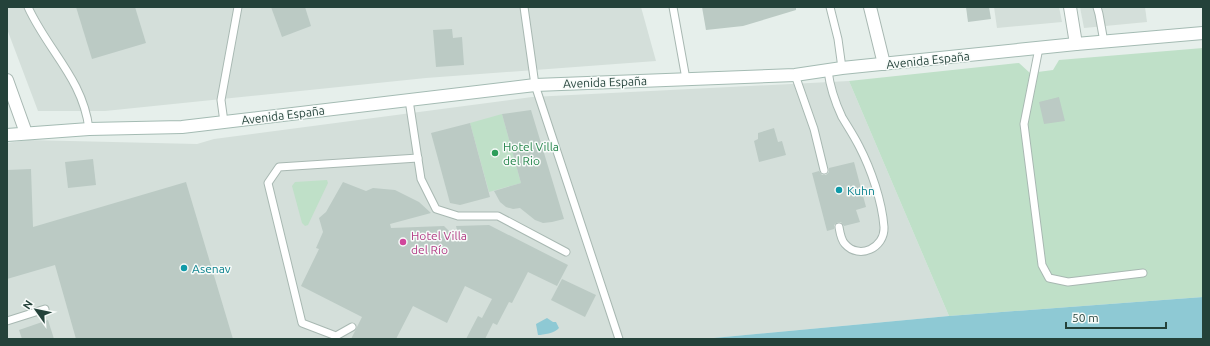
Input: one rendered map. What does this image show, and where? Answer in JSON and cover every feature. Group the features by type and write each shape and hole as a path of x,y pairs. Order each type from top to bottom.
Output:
{"main road":[{"path":"870,7 884,64"},
{"path":"1070,7 1076,44"},
{"name":"Avenida España","path":"7,135 89,129 182,127 535,85 795,75 842,68 1076,44 1203,33"},
{"path":"7,80 26,133"}],"lane":[{"path":"28,7 40,31 77,88 84,105 89,129"},
{"path":"224,122 221,100 238,7"},
{"path":"524,7 535,85 618,339"},
{"path":"673,7 686,79"},
{"path":"830,7 838,38 842,68"},
{"path":"1096,7 1099,14 1104,42"},
{"path":"1039,48 1024,124 1042,265 1049,278 1068,282 1143,273"},
{"path":"828,71 838,107 860,146 872,177 880,205 884,228 883,235 876,246 863,252 856,251 845,244 841,238 839,227"},
{"path":"795,75 814,129 824,170"},
{"path":"409,100 421,179 436,209 458,216 498,216 566,252"},
{"path":"352,327 336,336 302,323 268,183 279,167 418,158"},
{"path":"7,321 45,309"}],"shaded area":[{"path":"7,7 641,7 656,61 426,78 105,111 38,111 7,29"},
{"path":"994,7 1059,7 1062,22 997,28"},
{"path":"1080,7 1145,7 1147,22 1084,28"},
{"path":"849,81 949,316 703,339 7,339 7,143 28,140 197,144 214,139 532,97"}],"green space":[{"path":"1203,48 1203,297 949,316 849,81 1019,63 1030,73 1053,70 1059,60"},
{"name":"Hotel Villa del Rio","path":"502,114 521,183 489,192 470,123"},
{"path":"327,180 328,183 308,225 305,226 302,223 292,186 295,182"}],"water":[{"path":"1203,297 1203,339 703,339 949,316"},
{"path":"547,318 553,322 556,322 559,328 546,334 538,335 536,324"}],"building":[{"path":"76,7 135,7 146,43 92,59"},
{"path":"271,7 305,7 311,26 282,37"},
{"path":"702,7 796,7 796,10 743,26 706,30"},
{"path":"966,7 989,7 991,19 968,22"},
{"path":"452,29 453,38 462,37 464,65 436,67 433,30"},
{"path":"1059,97 1065,121 1044,124 1039,102"},
{"path":"531,110 564,219 552,222 543,223 535,220 520,208 513,209 506,207 500,202 494,191 521,183 502,114"},
{"path":"470,123 490,197 460,205 450,203 431,133"},
{"path":"774,128 778,142 782,141 786,155 759,162 754,141 758,139 758,133"},
{"path":"93,159 96,185 68,188 65,162"},
{"name":"Kuhn","path":"854,162 866,207 856,210 860,222 844,226 841,222 838,222 834,225 834,229 827,231 812,173 819,171 822,175 826,175 829,172 829,168"},
{"path":"31,169 33,227 186,182 233,339 76,339 55,265 7,279 7,170"},
{"path":"343,182 366,191 373,188 395,190 419,202 431,213 390,224 391,228 444,226 460,242 456,226 489,225 568,265 557,286 528,272 512,303 509,302 497,325 493,323 485,339 466,339 478,316 482,318 492,299 465,286 447,323 413,306 396,339 351,339 362,317 301,286 319,249 316,248 323,232 319,218 326,212"},
{"path":"562,279 596,295 585,317 551,300"},
{"path":"48,320 54,339 22,339 19,330"}],"place":[{"name":"Hotel Villa del Rio","path":"495,153"},
{"name":"Kuhn","path":"839,190"},
{"name":"Hotel Villa del Río","path":"403,242"},
{"name":"Asenav","path":"184,268"}]}
